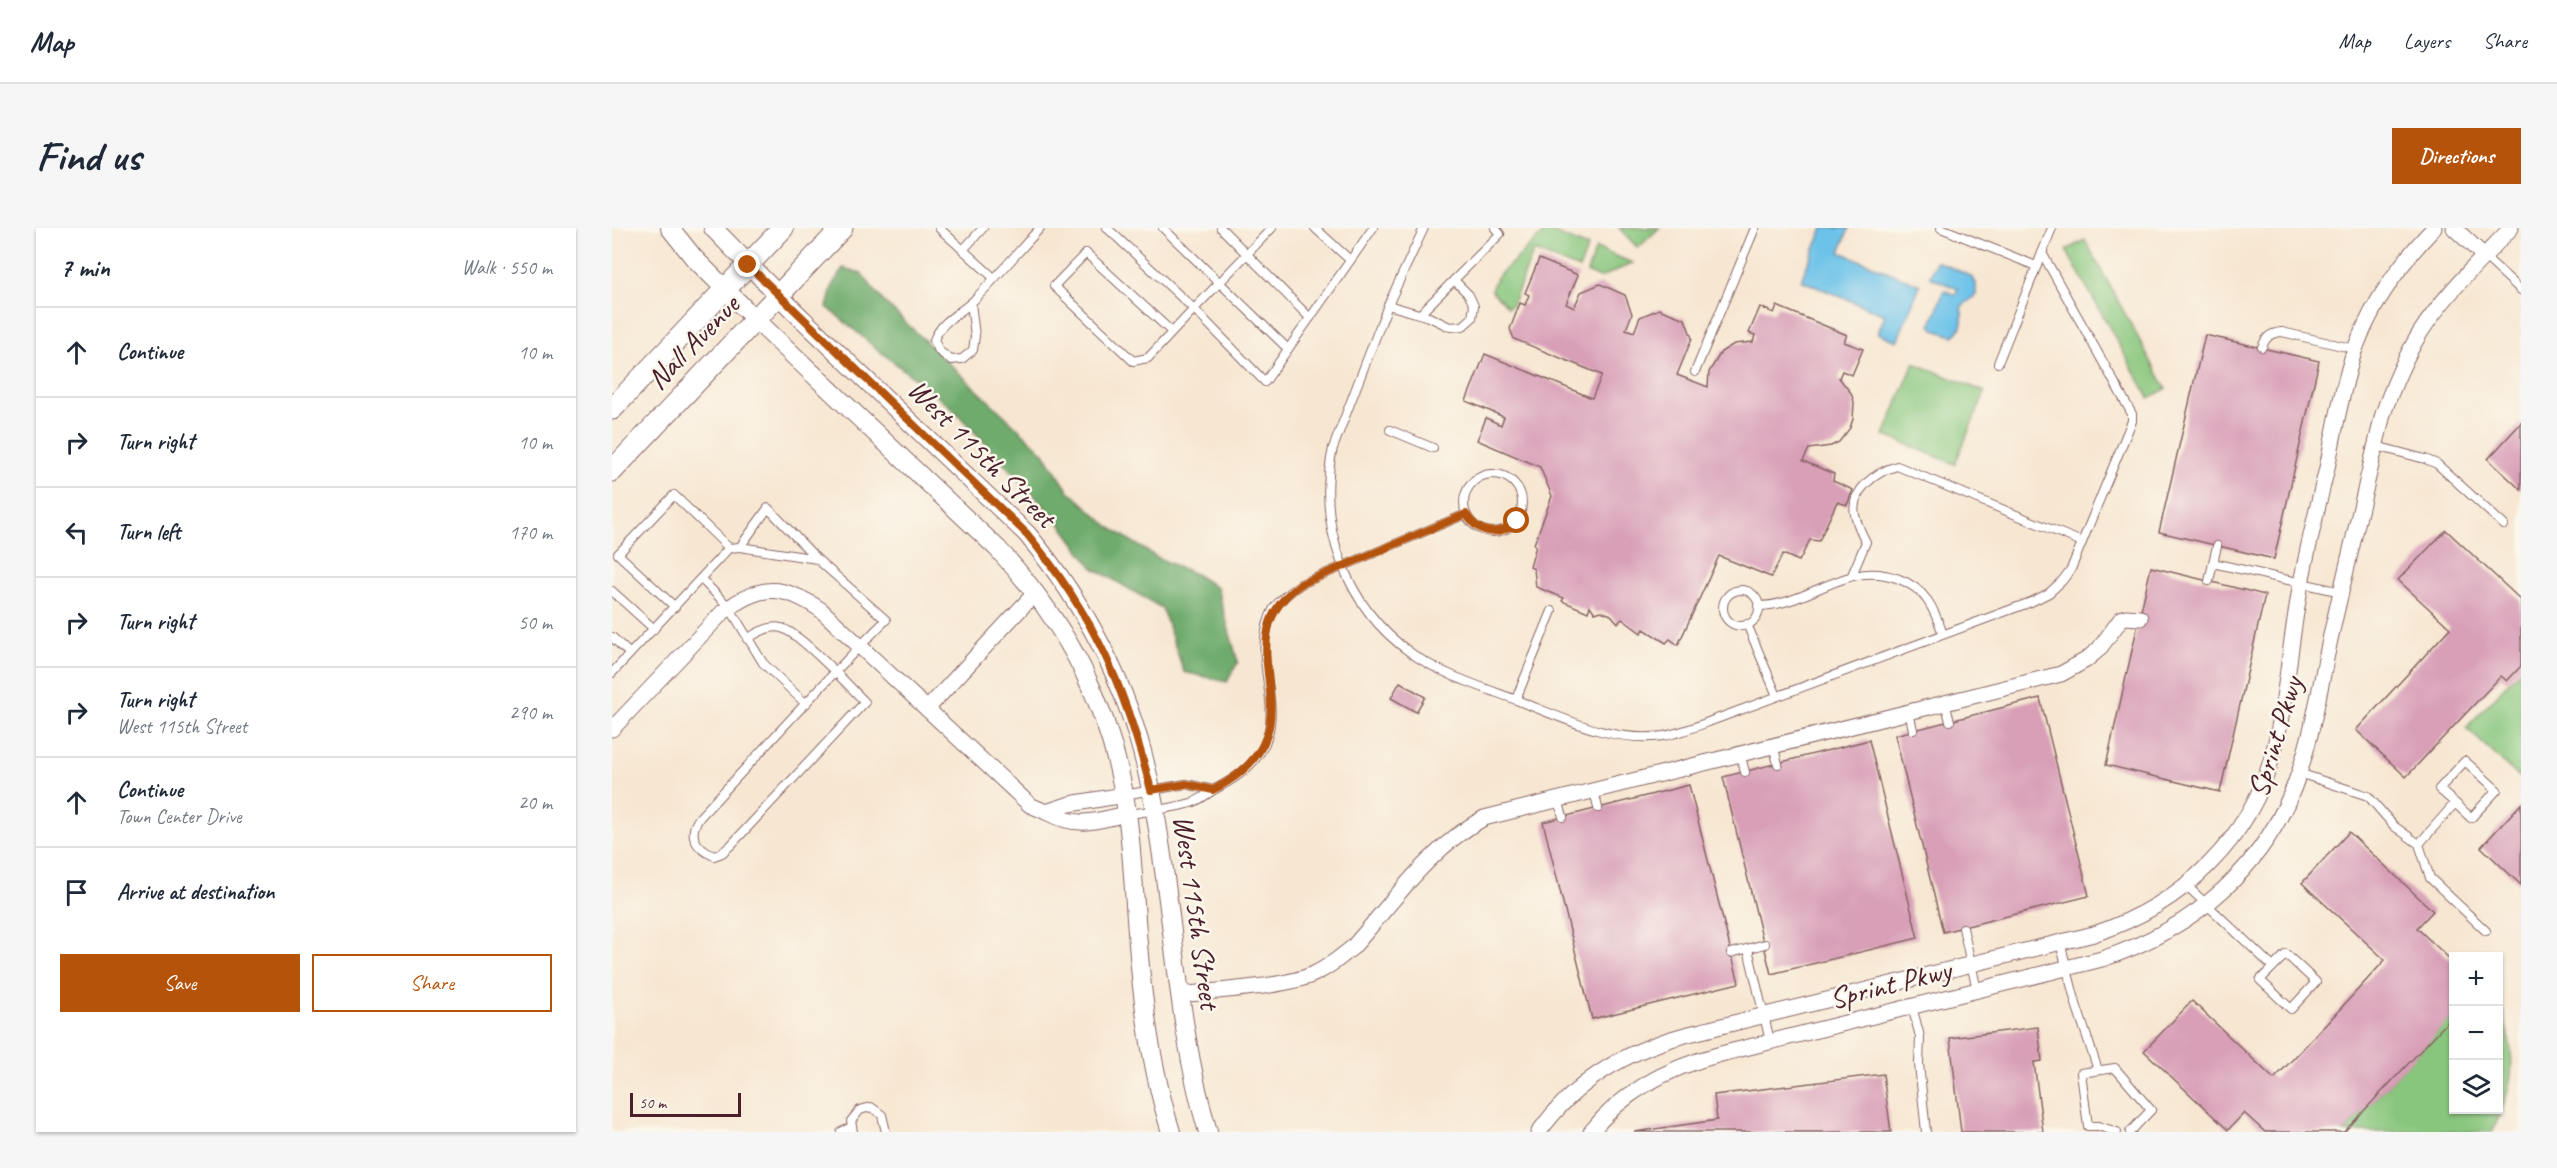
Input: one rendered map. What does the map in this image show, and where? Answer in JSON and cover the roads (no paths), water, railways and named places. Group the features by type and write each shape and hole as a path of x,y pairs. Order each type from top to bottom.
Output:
{"main road":[{"name":"Nall Avenue","path":"612,409 783,228"},
{"name":"Nall Avenue","path":"612,471 842,228"}],"street":[{"name":"West 115th Street","path":"670,228 694,258 756,320 997,548 1036,592 1072,648 1094,695 1107,731 1124,795 1145,1009 1162,1102 1172,1132"},
{"name":"West 115th Street","path":"713,228 779,296 1027,534 1057,571 1082,609 1109,660 1131,714 1151,790 1189,1055 1208,1132"},
{"name":"Sprint Pkwy","path":"1539,1132 1580,1087 1618,1060 1661,1042 2094,934 2134,919 2187,886 2213,861 2241,826 2269,766 2278,732 2301,583 2355,349 2367,320 2388,283 2434,228"},
{"path":"2454,228 2484,256"},
{"name":"Sprint Pkwy","path":"1591,1132 1624,1098 1656,1077 1697,1060 2102,959 2144,944 2179,925 2208,905 2235,880 2261,848 2281,816 2299,773 2383,414 2407,355 2437,309 2511,228"},
{"path":"612,728 729,607 766,591 785,590 802,596 821,610 1030,805 1062,820 1079,824 1127,814"},
{"path":"927,709 1036,592"},
{"path":"1180,995 1285,982 1313,975 1336,962 1353,947 1443,845 1462,830 1493,815 2061,674 2074,668 2099,649 2121,619 2140,618"},
{"path":"1046,812 1070,804 1124,795"}],"lane":[{"path":"939,228 994,278"},
{"path":"963,250 983,228"},
{"path":"971,303 975,336 974,350 962,358 951,360 939,351 934,340 938,330 949,318 971,303 1041,228"},
{"path":"1107,228 1194,309 1265,382 1372,228"},
{"path":"1163,228 1288,349"},
{"path":"1221,228 1310,318"},
{"path":"1172,332 1086,253 1054,286 1133,361 1148,358 1272,228"},
{"path":"1315,228 1350,260"},
{"path":"1424,228 1388,305 1339,430 1328,467 1329,519 1342,566 1376,622 1412,654 1516,699 1606,733 1651,737 1681,732 2031,602 2049,593 2062,581 2071,569 2132,421 2132,414 2042,253"},
{"path":"1695,372 1755,228"},
{"path":"1941,228 2036,266"},
{"path":"1998,363 2052,228"},
{"path":"1420,314 1500,230"},
{"path":"2484,256 2521,290"},
{"path":"1388,305 1457,328 1469,322 1474,312 1473,300 1454,280"},
{"path":"2262,347 2265,339 2273,333 2282,332 2355,349"},
{"path":"1390,430 1433,448"},
{"path":"2376,446 2437,464 2504,525"},
{"path":"1852,575 1866,542 1855,514 1856,501 1862,488 1871,478 1884,470 1897,466 2082,542"},
{"path":"1500,474 1516,484 1521,492 1522,512 1517,521 1500,532 1480,529 1466,514 1464,505 1468,487 1482,475 1500,474"},
{"path":"675,607 618,554 674,495 729,548"},
{"path":"740,547 768,508 817,559 886,620 860,646 835,673 694,824 692,835 696,843 705,853 714,856 731,845 865,702 835,673 791,632 781,627 768,629 747,639"},
{"path":"1127,814 1190,803 1228,782 1258,755 1266,739 1271,720 1272,702 1265,640 1275,607 1287,594 1301,584 1466,514"},
{"path":"2209,581 2217,546"},
{"path":"612,673 729,548 740,547 817,559"},
{"path":"2213,564 2341,592"},
{"path":"1758,606 1780,604 1852,575 1878,572 1904,581 1927,597 1934,609 1942,634"},
{"path":"701,579 729,607 763,663 806,704"},
{"path":"1746,590 1756,598 1758,606 1754,620 1738,625 1727,620 1722,609 1725,598 1735,591 1746,590"},
{"path":"612,591 654,629"},
{"path":"1516,699 1552,611"},
{"path":"1747,624 1777,696"},
{"path":"612,637 630,654"},
{"path":"1945,703 1950,721"},
{"path":"1909,712 1913,730"},
{"path":"1773,745 1778,764"},
{"path":"1740,753 1745,772"},
{"path":"2465,761 2497,790 2471,818 2455,803 2439,789 2465,761"},
{"path":"2299,773 2368,796 2394,826 2418,844 2430,878 2486,931"},
{"path":"1124,795 1186,784 1213,790"},
{"path":"1594,790 1598,808"},
{"path":"1558,799 1563,817"},
{"path":"2418,844 2455,803"},
{"path":"2187,886 2273,967"},
{"path":"1963,928 1977,990"},
{"path":"2060,942 2098,1070"},
{"path":"1731,953 1765,944"},
{"path":"1748,949 1770,1041"},
{"path":"2286,954 2316,982 2291,1009 2260,980 2273,967 2286,954"},
{"path":"1912,1006 1920,1037 1919,1064 1926,1132"},
{"path":"2117,1132 2098,1126 2088,1126 2081,1072 2115,1068 2151,1110 2130,1132"},
{"path":"841,1132 853,1130 851,1121 860,1110 871,1107 882,1115 886,1132"}],"water":[{"path":"1823,228 1849,228 1840,252 1920,285 1897,341 1878,333 1885,315 1801,280"},
{"path":"1936,261 1971,276 1976,283 1976,295 1961,307 1961,327 1953,336 1935,330 1931,325 1944,290 1955,295 1958,289 1930,277"}]}
